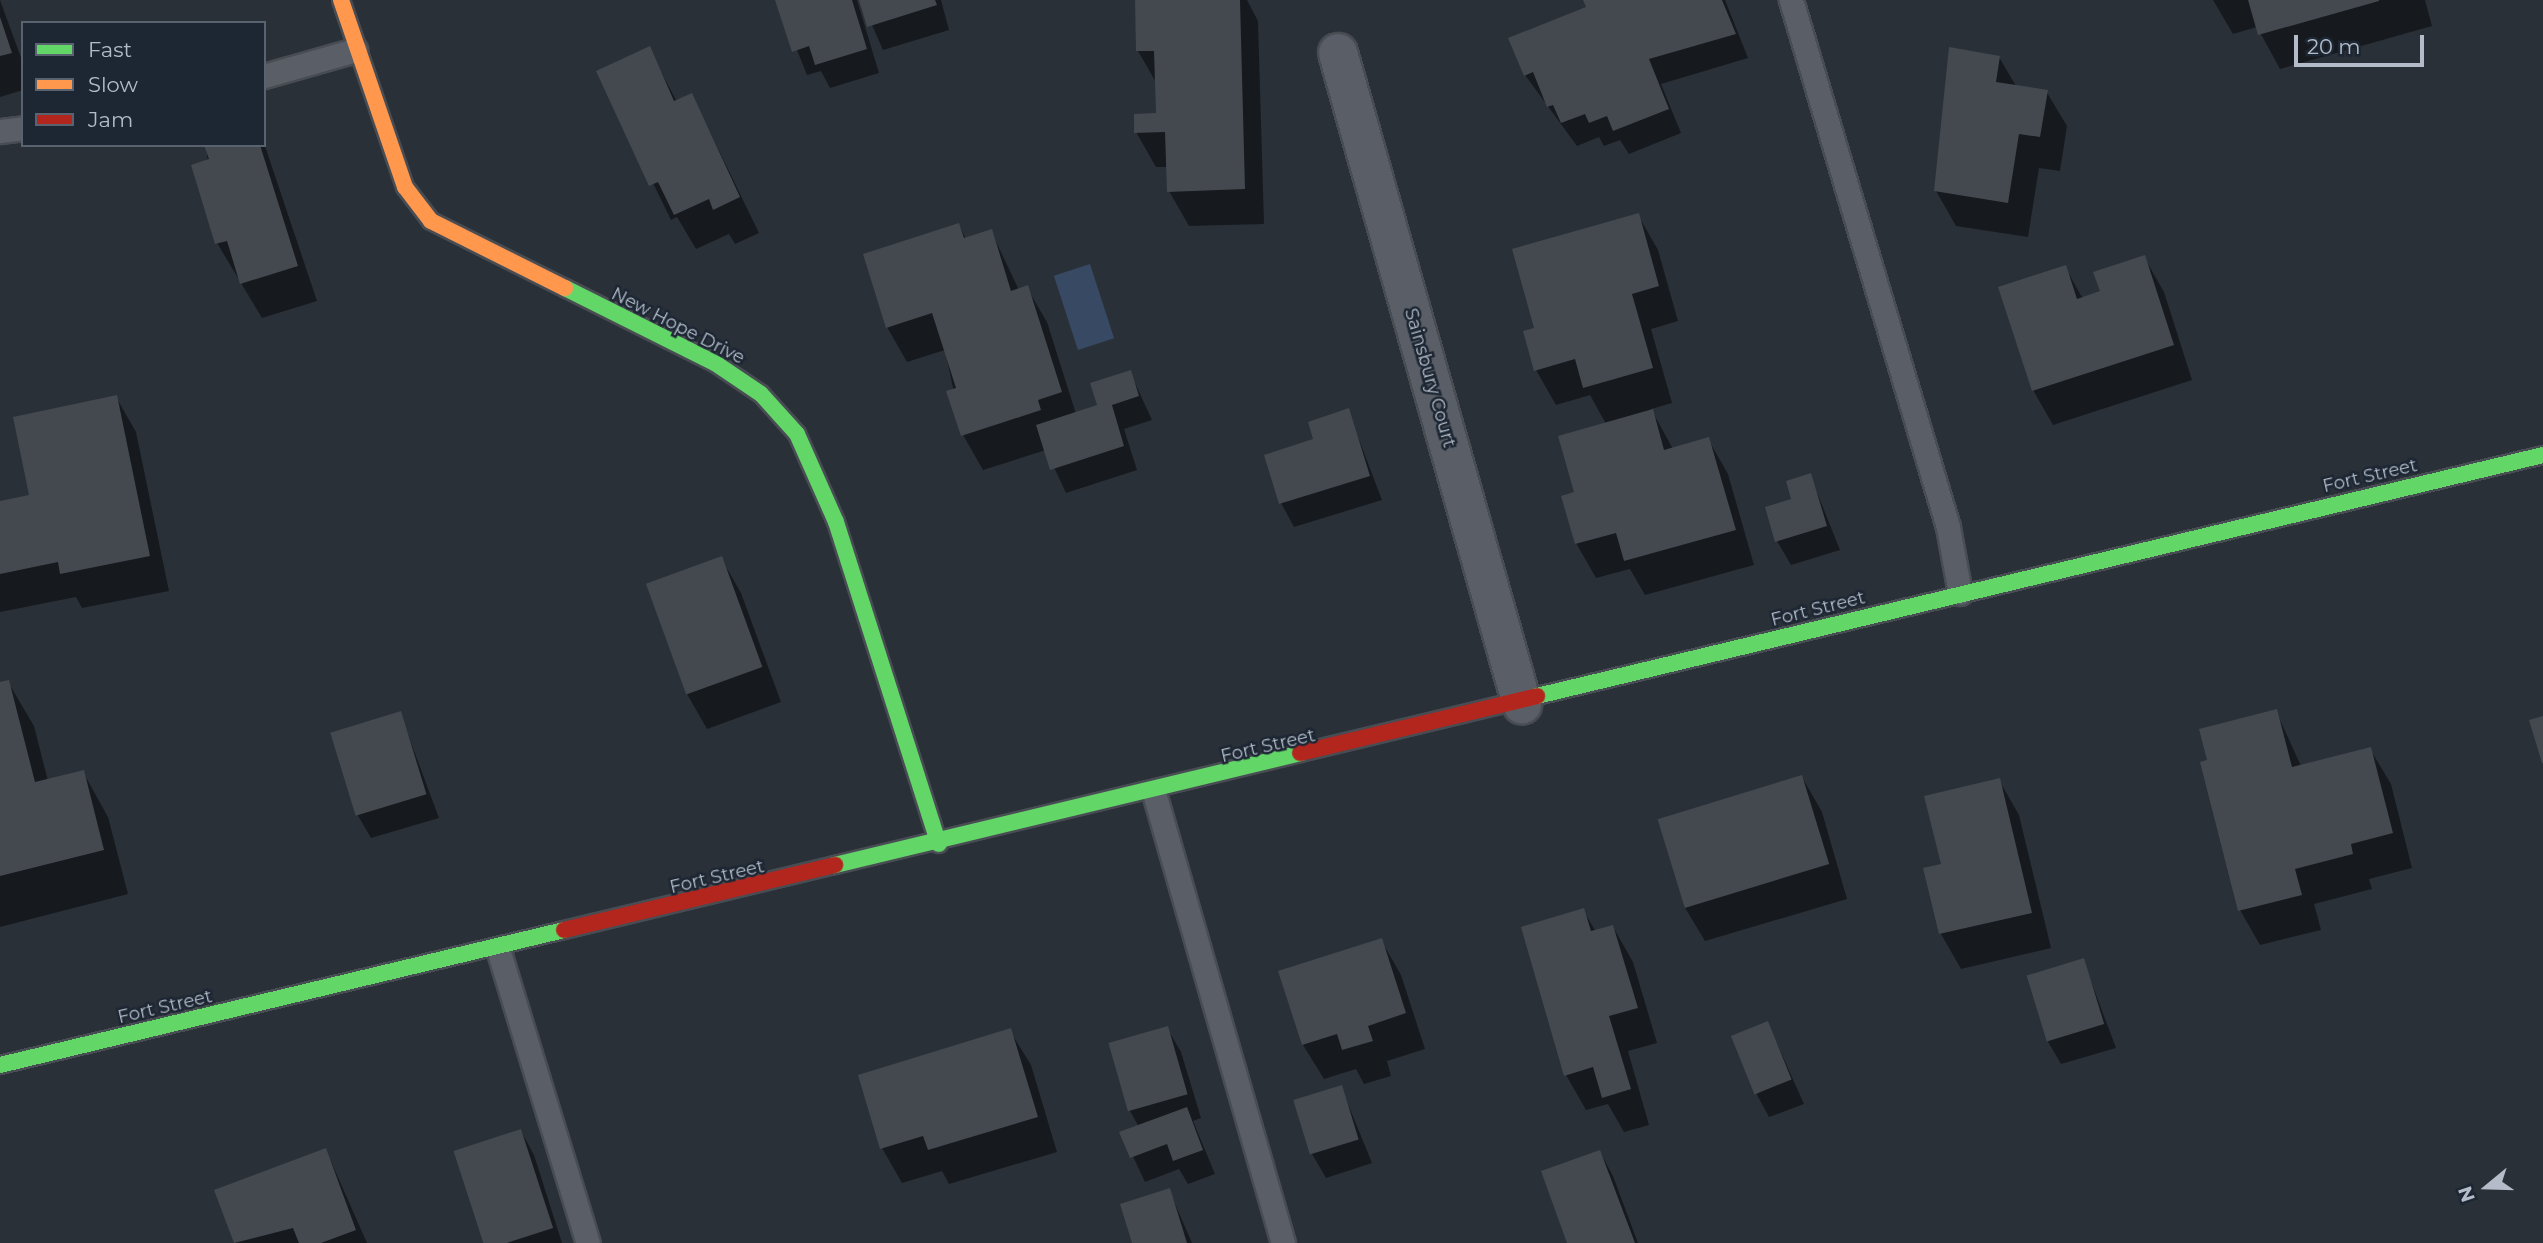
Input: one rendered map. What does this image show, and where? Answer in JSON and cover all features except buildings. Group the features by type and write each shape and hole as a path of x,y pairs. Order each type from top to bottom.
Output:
{"street":[{"name":"New Hope Drive","path":"341,0 355,50 405,187 431,221 715,363 761,394 797,434 836,522 939,844"},
{"name":"Sainsbury Court","path":"1338,52 1522,704"},
{"name":"Fort Street","path":"0,1065 1154,793 1522,704 1960,593 2543,455"}],"lane":[{"path":"1790,0 1948,527 1960,593"},
{"path":"266,75 355,50"},
{"path":"0,131 21,128"},
{"path":"1154,793 1283,1243"},
{"path":"498,949 588,1243"}],"water":[{"path":"1090,264 1114,338 1078,350 1054,276"}],"traffic: fast":[{"path":"565,288 715,363 761,394 797,434 836,522 939,844"},
{"path":"1537,696 2543,455"},
{"path":"835,865 1300,753"},
{"path":"0,1065 564,930"}],"traffic: slow":[{"path":"341,0 405,187 431,221 565,288"}],"traffic: jam":[{"path":"1300,753 1537,696"},
{"path":"564,930 835,865"}]}
